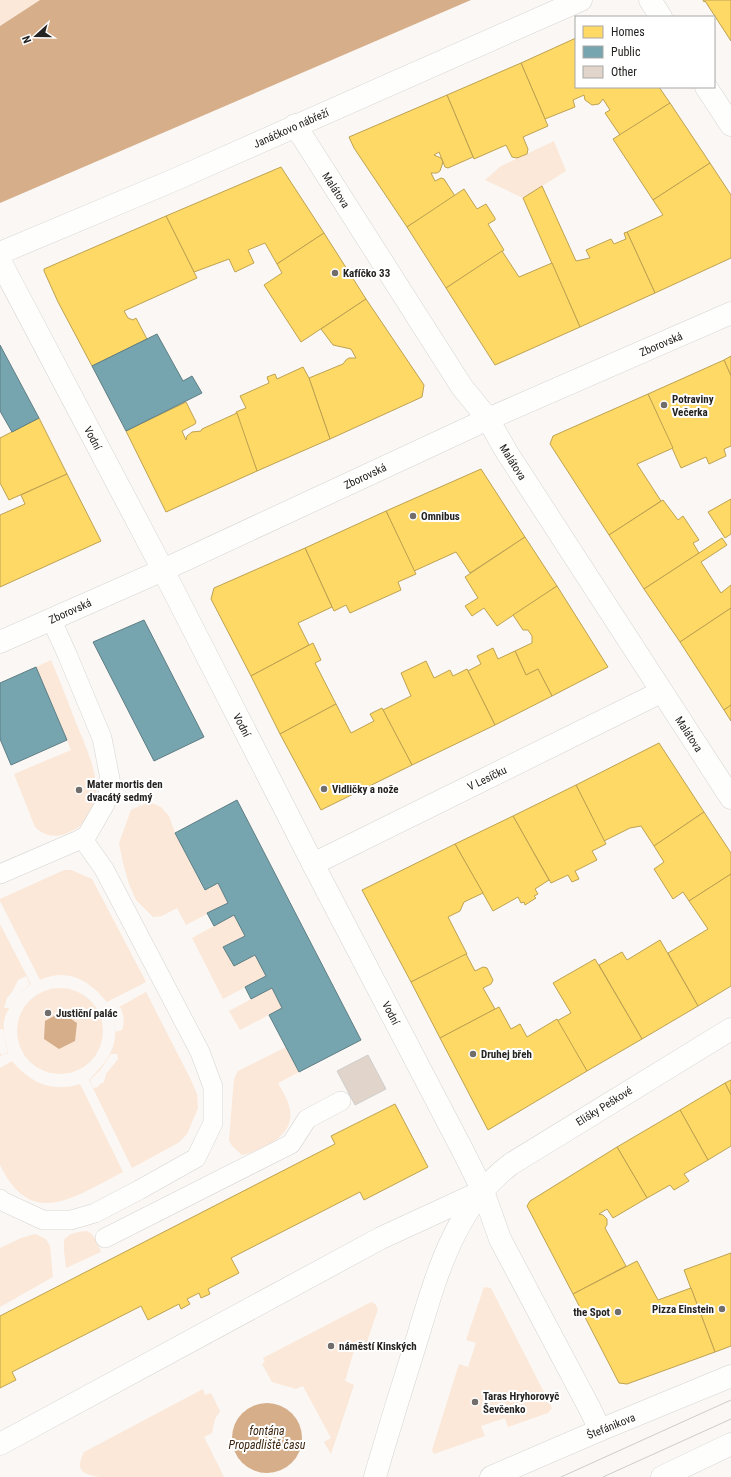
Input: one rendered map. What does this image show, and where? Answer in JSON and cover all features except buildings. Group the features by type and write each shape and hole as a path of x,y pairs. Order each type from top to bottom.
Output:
{"street":[{"name":"Janáčkovo nábřeží","path":"0,253 174,180 295,125 581,0"},
{"path":"650,0 660,16"},
{"path":"707,88 731,125"},
{"name":"Malátova","path":"295,125 462,387 488,419 506,451 731,798"},
{"name":"Vodní","path":"0,261 163,570 313,864 483,1191"},
{"name":"Zborovská","path":"0,642 163,570 488,419 731,313"},
{"name":"V Lesíčku","path":"313,864 661,692"},
{"name":"Elišky Peškové","path":"483,1191 511,1164 731,1029"},
{"path":"483,1191 500,1238 587,1402 600,1430"},
{"path":"0,1444 381,1238 483,1191"},
{"path":"375,1477 433,1288 450,1242 462,1221 483,1191"},
{"name":"Štefánikova","path":"491,1477 731,1376"},
{"path":"662,1477 731,1444"}],"lane":[{"path":"0,874 86,837 105,804 111,784 102,738 51,619"},
{"path":"0,1199 43,1220 72,1220 95,1213 196,1158 213,1123 213,1087 200,1052 119,896 104,869 82,838"},
{"path":"105,1238 290,1144 307,1119 341,1101"},
{"path":"139,1190 151,1214"}],"shaded area":[{"path":"0,0 40,0 0,26"},
{"path":"554,141 566,171 523,198 485,180 501,166"},
{"path":"51,660 88,753 96,784 96,800 91,813 81,825 65,834 57,836 45,834 35,827 14,774 71,750 36,667"},
{"path":"149,802 161,807 169,816 175,833 204,890 218,883 228,903 186,925 177,908 162,916 153,917 136,900 129,884 119,843 131,810"},
{"path":"64,870 71,870 92,879 146,982 107,1002 86,982 78,978 60,975 50,976 40,980 0,901 0,899"},
{"path":"234,915 245,936 224,947 234,966 255,955 266,976 223,999 192,938"},
{"path":"0,924 31,984 17,995 30,984 26,976 18,980 7,998 4,1008 9,1008 12,1003 6,1014 4,1034 3,1029 0,1029"},
{"path":"60,988 68,989 84,995 96,1007 102,1023 102,1039 96,1055 84,1067 68,1073 60,1074 52,1073 36,1067 24,1055 18,1039 17,1031 18,1023 24,1007 36,995 52,989"},
{"path":"272,988 282,1008 240,1030 229,1011"},
{"path":"146,992 197,1094 198,1108 187,1134 178,1143 132,1168 89,1080 103,1064 112,1049 115,1026 116,1032 122,1030 124,1024 124,1018 120,1007 112,1011","holes":["111,1054 117,1054 118,1059 106,1074 104,1082 98,1087 93,1088 90,1080 100,1070"]},
{"path":"286,1047 299,1072 278,1083 289,1106 289,1125 277,1139 269,1145 251,1153 242,1155 232,1146 229,1140 234,1079 238,1071"},
{"path":"12,1061 26,1075 42,1084 60,1087 80,1084 123,1172 71,1198 56,1202 40,1203 26,1197 13,1185 0,1165 0,1068"},
{"path":"87,1231 94,1237 101,1252 66,1268 64,1240 77,1232"},
{"path":"35,1234 46,1239 50,1246 53,1277 0,1307 0,1248 21,1238"},
{"path":"484,1287 491,1288 552,1408 548,1413 508,1427 505,1418 481,1426 485,1436 434,1454 432,1450 459,1364 468,1367 476,1343 466,1340"},
{"path":"371,1302 375,1304 378,1309 365,1348 355,1347 345,1381 354,1385 331,1454 324,1442 331,1438 303,1386 296,1389 272,1382 262,1364 265,1362 263,1358"},
{"path":"203,1389 205,1395 211,1393 220,1411 215,1419 212,1433 204,1437 224,1477 100,1477 85,1473 80,1467 81,1458 84,1452"}],"water":[{"path":"40,0 471,0 0,203 0,26"},
{"path":"61,1012 77,1023 75,1041 59,1049 44,1039 45,1021"},
{"name":"fontána Propadliště času","path":"267,1403 280,1406 292,1413 299,1425 302,1438 299,1451 292,1463 280,1470 267,1473 254,1470 242,1463 235,1451 232,1438 235,1425 242,1413 254,1406"}],"tram line":[{"path":"561,1477 731,1400"},
{"path":"603,1477 731,1419"}],"place":[{"name":"Kafíčko 33","path":"335,273"},
{"name":"Potraviny Večerka","path":"664,405"},
{"name":"Omnibus","path":"413,516"},
{"name":"Vidličky a nože","path":"324,789"},
{"name":"Mater mortis den dvacátý sedmý","path":"79,790"},
{"name":"Justiční palác","path":"48,1013"},
{"name":"Druhej břeh","path":"473,1054"},
{"name":"Pizza Einstein","path":"722,1309"},
{"name":"the Spot","path":"618,1312"},
{"name":"náměstí Kinských","path":"331,1346"},
{"name":"Taras Hryhorovyč Ševčenko","path":"475,1402"}]}
